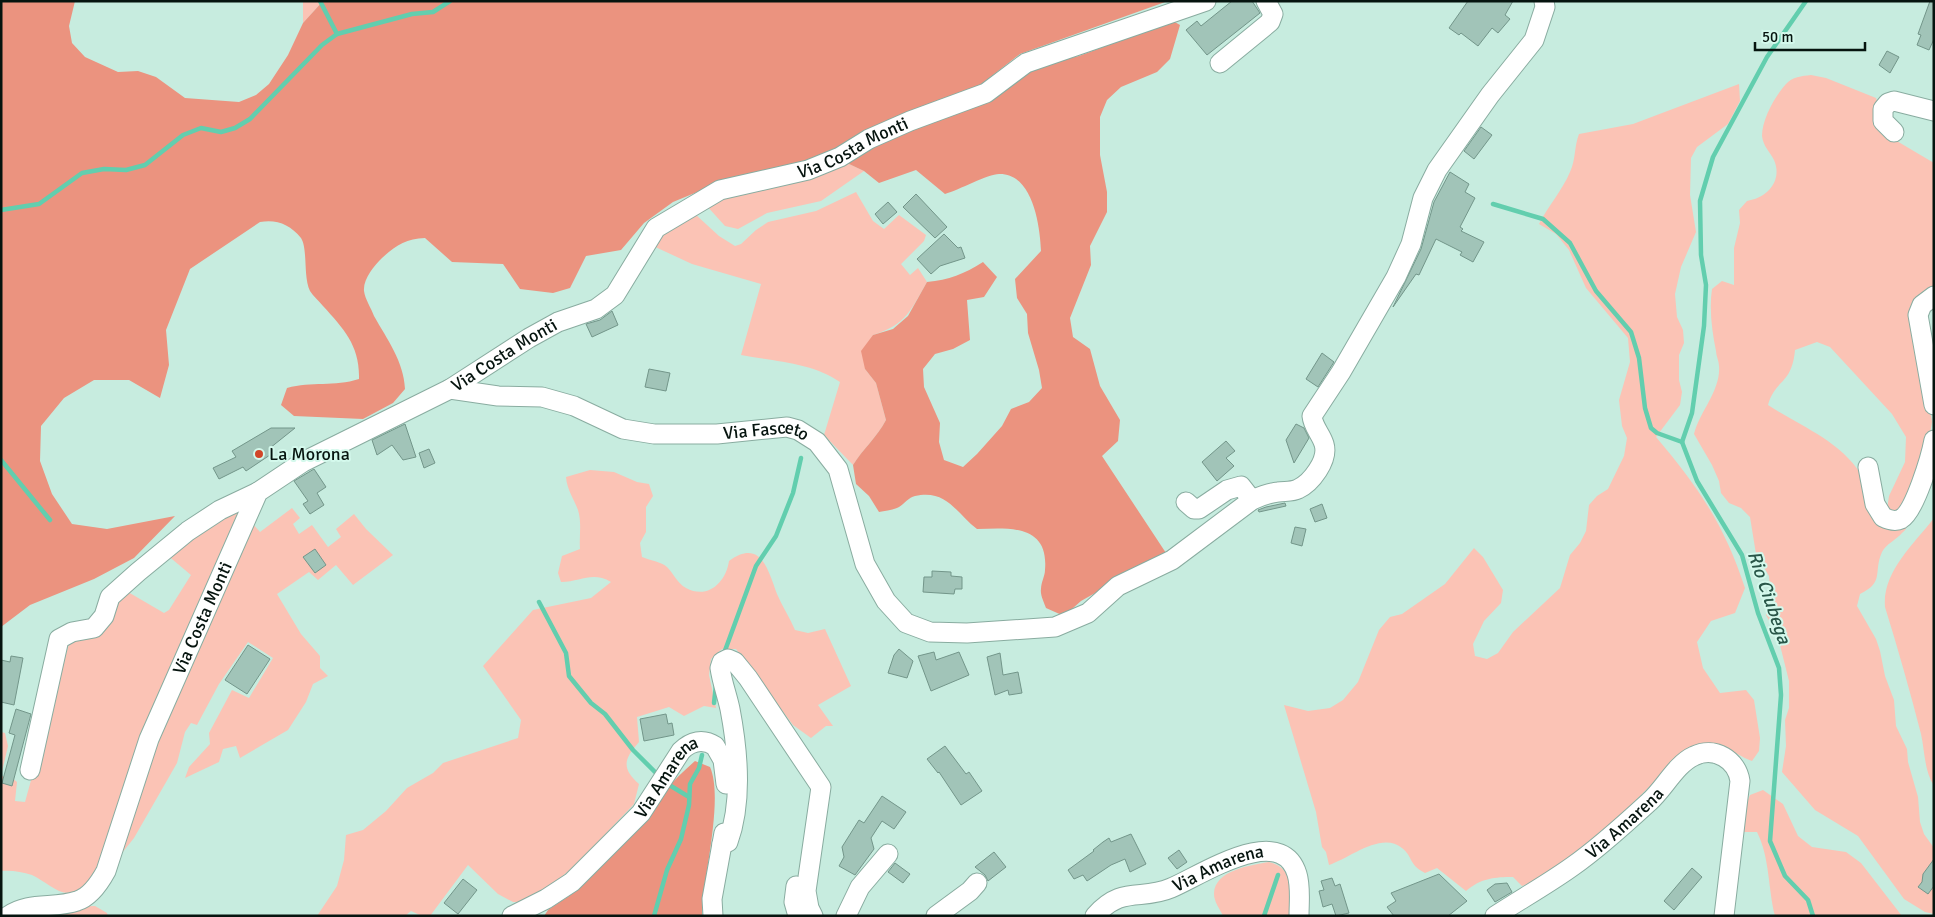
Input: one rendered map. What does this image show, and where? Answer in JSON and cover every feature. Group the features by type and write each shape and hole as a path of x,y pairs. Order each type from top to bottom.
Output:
{"street":[{"name":"Via Costa Monti","path":"8,916 15,911 37,906 78,901 97,886 106,871 149,739 258,492 303,462 450,389 529,338 558,322 596,309 615,295 656,228 720,190 808,170 840,157 869,139 910,121 986,93 1026,63 1206,1"},
{"path":"1220,63 1270,22 1273,14 1266,1"},
{"name":"Via Fasceto","path":"450,389 498,396 542,397 574,406 623,429 654,434 717,434 787,427 798,430 817,442 838,469 865,564 896,614 906,623 921,630 967,633 1055,627 1088,613 1118,586 1172,560 1252,500 1266,494 1299,489 1321,466 1324,458 1324,444 1312,423 1312,416 1341,372 1396,277 1411,244 1423,198 1436,170 1495,89 1534,40 1545,8 1544,1"},
{"path":"1894,132 1883,121 1883,109 1888,103 1894,102 1934,111"},
{"path":"1934,296 1922,306 1918,315 1934,406"},
{"path":"1868,466 1875,504 1883,518 1893,521 1902,518 1908,511 1929,464 1934,440"},
{"path":"1186,502 1194,509 1199,509 1227,490 1241,486 1252,500"},
{"path":"30,770 59,639 72,632 94,628 104,616 110,597 138,572 188,531 220,510 258,492"},
{"path":"722,844 728,842 734,824 737,788 730,711 720,668 722,662 728,659 735,662 748,678 821,787 806,898 813,916"},
{"name":"Via Amarena","path":"512,916 546,899 572,882 641,813 681,751 697,741 715,746 723,760 727,814 712,898 713,916"},
{"name":"Via Amarena","path":"1495,916 1574,866 1651,801 1687,761 1694,756 1710,752 1726,758 1735,764 1740,781 1724,916"},
{"name":"Via Amarena","path":"1095,916 1110,901 1120,897 1169,889 1225,862 1264,850 1281,854 1288,859 1297,872 1299,916"},
{"path":"846,916 860,887 888,854"},
{"path":"798,916 794,902 795,888 809,869"},
{"path":"936,916 970,891 977,883"}],"shaded area":[{"path":"1,1 75,1 69,26 72,43 85,57 118,72 138,71 156,77 185,98 239,102 256,95 269,84 288,55 303,23 323,1 1168,1 1020,54 979,86 836,153 719,183 673,202 644,223 621,250 586,256 570,288 553,293 520,289 503,264 452,262 425,238 412,240 397,246 379,261 367,277 364,291 374,316 402,369 405,389 393,403 363,419 294,416 281,405 287,388 341,383 359,379 359,367 354,347 344,331 310,291 301,238 292,229 277,222 260,222 190,269 166,330 169,365 160,398 129,380 94,380 64,398 41,426 40,461 52,494 72,524 107,529 175,516 134,558 94,579 30,605 1,627"},
{"path":"303,1 323,1 303,23"},
{"path":"1173,21 1180,25 1170,59 1157,72 1121,87 1107,100 1100,117 1100,155 1107,192 1107,212 1090,246 1091,265 1070,318 1073,337 1090,349 1100,386 1120,420 1118,441 1102,456 1166,553 1081,601 1064,616 1046,608 1043,601 1041,591 1045,572 1045,555 1041,544 1034,537 1014,529 977,529 950,504 935,496 915,496 899,507 879,512 869,496 856,484 853,465 886,420 876,383 865,369 861,351 873,335 893,329 908,316 927,282 956,276 983,262 997,277 984,297 967,300 970,340 953,349 935,354 923,369 924,387 940,423 939,442 944,460 963,467 1002,426 1011,409 1029,402 1042,388 1039,370 1028,333 1027,314 1017,298 1015,279 1041,251 1036,215 1027,191 1020,182 1011,176 999,174 945,194 916,170 879,183 864,171 847,163 870,147 1034,67 1079,56"},
{"path":"1811,75 1826,78 1876,98 1890,137 1934,163 1934,288 1923,298 1928,394 1932,422 1928,447 1897,515 1887,509 1889,496 1905,462 1906,437 1892,414 1830,347 1817,342 1795,350 1790,370 1775,390 1768,405 1830,443 1852,462 1864,480 1868,510 1878,523 1911,520 1903,532 1882,552 1879,559 1876,581 1868,590 1860,594 1857,606 1876,639 1880,651 1885,676 1894,700 1896,726 1907,749 1908,762 1918,797 1920,822 1924,834 1934,848 1934,914 1925,912 1904,899 1858,836 1815,810 1782,772 1786,746 1785,720 1789,708 1789,681 1778,637 1766,615 1766,602 1770,589 1769,576 1756,554 1750,517 1741,508 1729,503 1721,493 1719,481 1712,465 1694,434 1714,392 1719,375 1719,364 1711,320 1712,289 1722,281 1734,285 1734,248 1740,223 1739,210 1747,201 1767,192 1775,181 1776,168 1774,160 1765,146 1762,136 1764,122 1774,101 1788,82 1794,78"},
{"path":"1739,84 1740,101 1728,124 1697,147 1691,158 1690,195 1696,232 1681,267 1675,294 1677,317 1683,330 1684,343 1679,355 1679,380 1682,392 1680,405 1656,437 1698,490 1709,508 1737,565 1745,588 1735,613 1711,621 1697,642 1703,668 1720,693 1746,690 1754,700 1760,738 1759,751 1752,761 1716,743 1687,749 1631,805 1587,845 1543,877 1522,886 1513,877 1500,877 1477,883 1466,891 1437,868 1425,873 1413,864 1402,848 1394,844 1385,843 1375,844 1329,865 1326,852 1322,847 1316,812 1284,705 1308,711 1330,708 1343,700 1358,682 1379,630 1390,617 1402,614 1445,584 1474,548 1483,557 1503,590 1501,603 1484,621 1473,644 1475,656 1487,659 1498,653 1513,632 1560,588 1570,555 1580,543 1586,531 1589,505 1597,496 1608,489 1624,456 1627,438 1622,426 1619,400 1630,362 1628,338 1586,288 1569,250 1556,234 1539,224 1570,172 1579,134 1633,124"},
{"path":"847,163 864,171 821,201 767,213 738,229 725,226 706,205 724,193"},
{"path":"856,192 873,221 884,229 899,215 926,235 924,241 901,264 910,275 918,268 927,282 911,309 901,321 873,335 865,369 876,383 886,420 853,465 824,435 840,382 806,367 741,355 761,284 692,264 651,245 661,229 695,214 719,236 735,246 741,244 768,222 816,211"},
{"path":"590,470 614,472 637,482 649,484 653,496 646,507 646,532 640,543 642,557 665,565 680,584 686,588 702,592 715,587 724,576 729,561 740,555 749,553 756,555 762,560 795,630 808,633 825,629 851,686 818,705 833,726 826,726 811,738 793,725 736,649 722,649 711,659 709,675 716,708 704,706 684,716 669,707 637,717 639,742 630,753 627,763 629,773 639,784 634,804 576,865 549,887 524,902 513,902 498,894 468,865 430,916 422,916 411,911 405,916 317,916 337,886 344,860 346,835 363,830 386,811 407,788 433,773 443,763 518,738 521,720 483,666 533,610 591,598 611,582 598,577 592,577 561,582 558,573 562,556 580,549 579,515 566,477"},
{"path":"242,505 99,874 86,886 71,893 65,893 32,875 1,871 1,776 12,778 17,782 15,801 25,802 70,640 121,594 128,592 164,613 169,610 191,575 166,554"},
{"path":"292,508 300,518 293,524 299,534 312,525 328,547 341,537 336,529 354,514 366,529 393,555 353,585 336,565 318,580 309,572 277,594 301,634 320,656 320,668 328,676 313,684 306,702 288,730 240,758 236,746 223,749 219,762 185,778 189,767 210,744 209,733 232,690 249,698 273,658 248,642 219,684 197,725 191,723 185,732 177,763 134,838 118,858 152,748 252,523 260,532"},
{"path":"1934,518 1934,786 1927,767 1921,734 1885,607 1885,594 1894,570 1901,559"},
{"path":"1,732 5,733 8,746 1,776"},
{"path":"695,761 710,767 714,781 715,798 712,839 702,916 544,916 548,910 578,889 597,871 665,790"},
{"path":"1763,790 1783,804 1798,836 1812,847 1846,852 1861,863 1902,916 1775,916 1767,863 1757,832 1739,832 1750,795"},
{"path":"1269,862 1277,865 1287,876 1290,883 1293,916 1223,916 1214,897 1216,886 1220,879 1235,870"},
{"path":"95,906 107,913 108,916 31,916 67,907"}],"building":[{"path":"1232,1 1252,1 1260,13 1207,55 1186,30 1197,21 1201,26"},
{"path":"1468,1 1513,1 1505,15 1510,19 1498,33 1492,28 1478,46 1461,33 1459,35 1449,28"},
{"path":"1930,1 1934,1 1934,39 1929,50 1917,45 1921,35 1918,34"},
{"path":"1887,51 1899,57 1890,73 1879,65"},
{"path":"1481,127 1492,135 1474,159 1464,151"},
{"path":"1450,172 1469,184 1465,192 1475,198 1460,227 1463,229 1461,231 1484,242 1473,262 1460,255 1462,252 1436,239 1419,275 1416,274 1393,307 1421,249 1434,202"},
{"path":"916,194 947,227 935,238 903,207"},
{"path":"888,202 897,212 883,224 875,214"},
{"path":"944,234 958,248 961,247 965,258 940,266 931,274 917,259"},
{"path":"612,311 618,325 592,337 586,324 600,320"},
{"path":"1322,353 1334,362 1318,387 1306,379"},
{"path":"649,369 670,373 666,391 645,387"},
{"path":"405,424 416,457 403,460 392,445 377,455 372,440"},
{"path":"1296,424 1304,428 1309,438 1294,463 1286,440"},
{"path":"271,428 295,428 270,448 273,453 246,471 243,467 219,479 213,468 236,457 232,451"},
{"path":"1226,441 1235,451 1226,458 1234,466 1217,481 1202,462"},
{"path":"429,449 435,463 424,468 419,453"},
{"path":"314,469 326,487 317,493 324,505 310,514 303,504 308,501 294,481"},
{"path":"1285,503 1286,506 1259,512 1258,510 1266,507"},
{"path":"1322,504 1327,518 1315,522 1310,509"},
{"path":"1295,527 1306,529 1302,546 1291,543"},
{"path":"315,549 326,565 315,573 303,557"},
{"path":"932,571 951,572 951,576 962,577 962,589 955,589 954,594 923,592 924,577 932,577"},
{"path":"248,645 270,659 247,694 225,680"},
{"path":"899,649 913,661 907,678 888,673 894,655"},
{"path":"934,652 936,660 959,652 969,675 931,691 918,656"},
{"path":"1000,653 1003,675 1018,672 1022,693 1009,695 1008,690 995,695 987,657"},
{"path":"11,656 23,658 14,705 1,702 1,660 10,662"},
{"path":"16,709 31,714 12,786 2,783 15,735 9,733"},
{"path":"666,714 668,724 672,723 674,735 644,741 640,719"},
{"path":"945,746 966,774 969,772 982,791 961,805 939,772 927,759"},
{"path":"882,796 906,812 894,829 882,821 871,838 874,849 855,875 839,866 844,857 842,847 859,820 864,823"},
{"path":"1131,834 1146,864 1130,872 1125,859 1111,865 1087,881 1083,875 1074,879 1068,870 1103,842 1109,838 1111,842"},
{"path":"1179,850 1187,862 1177,869 1168,858"},
{"path":"994,852 1006,867 988,881 985,875 975,867"},
{"path":"1934,859 1934,886 1928,894 1918,887 1922,882 1923,874"},
{"path":"895,863 910,874 903,883 888,872"},
{"path":"1692,868 1702,877 1674,910 1664,901"},
{"path":"1439,874 1467,901 1448,916 1394,916 1387,907 1396,901 1391,893"},
{"path":"1332,878 1335,886 1340,884 1349,913 1336,916 1332,904 1323,907 1319,891 1324,890 1321,881"},
{"path":"463,879 477,890 458,914 444,903"},
{"path":"1507,883 1512,892 1495,902 1487,890 1495,884"}],"waterway":[{"path":"320,1 337,34"},
{"path":"1,210 39,204 82,173 104,169 126,170 145,165 183,135 201,128 221,132 235,128 250,119 322,45 337,34 412,14 433,12 450,1"},
{"path":"1682,442 1692,413 1704,326 1706,285 1701,255 1700,201 1713,157 1767,57 1806,1"},
{"path":"1493,204 1543,219 1570,243 1596,291 1631,332 1639,358 1645,408 1651,428 1657,433 1682,442"},
{"name":"Rio Ciubega","path":"1682,442 1697,481 1742,555 1758,613 1779,668 1781,695 1770,841 1785,876 1808,900 1813,916"},
{"path":"723,656 756,566 776,536 793,493 801,458"},
{"path":"1,460 50,520"},
{"path":"539,602 566,653 569,676 591,703 605,714 633,750 659,776"},
{"path":"714,703 716,685"},
{"path":"654,916 667,870 681,839 689,805 690,784 699,768 702,755"},
{"path":"666,783 689,797"},
{"path":"1264,916 1278,875"}],"place":[{"name":"La Morona","path":"259,454"}]}
